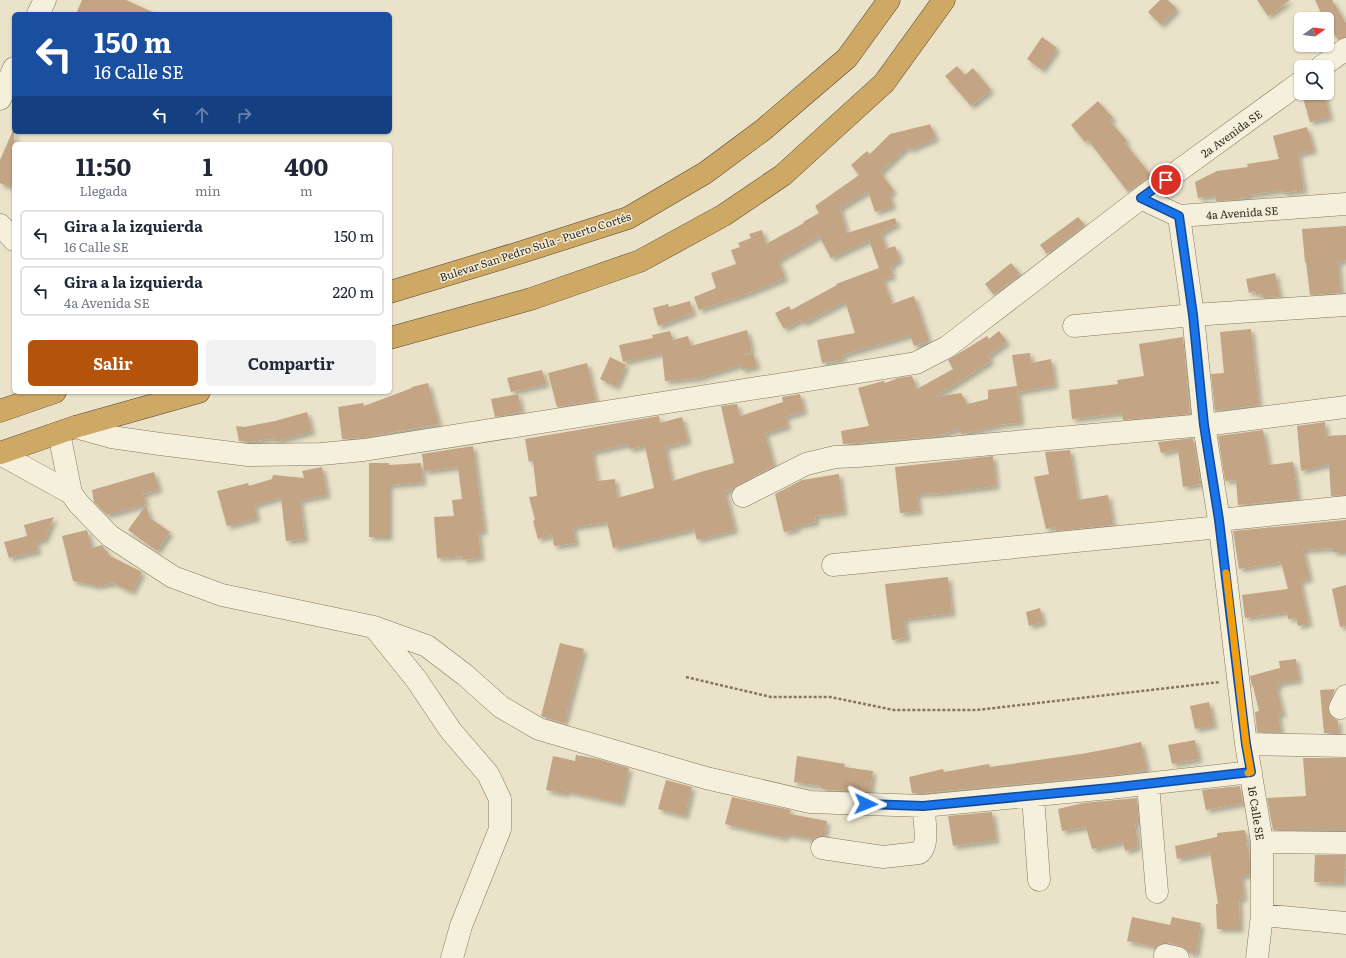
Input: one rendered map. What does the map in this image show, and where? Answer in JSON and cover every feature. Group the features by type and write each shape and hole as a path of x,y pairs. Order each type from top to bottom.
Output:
{"highway":[{"name":"Bulevar San Pedro Sula - Puerto Cortés","path":"392,291 628,218 705,173 763,130 847,58 889,0"},
{"path":"392,337 531,299 640,261 724,216 783,175 884,83 944,0"},
{"path":"0,411 47,394"},
{"path":"0,453 67,430 192,394"}],"street":[{"path":"39,12 45,0"},
{"path":"1331,60 1346,49"},
{"path":"0,99 12,72"},
{"name":"2a Avenida SE","path":"67,430 248,455 321,454 364,450 916,363 947,347 1141,198 1294,87"},
{"name":"4a Avenida SE","path":"1141,198 1179,216 1346,204"},
{"name":"16 Calle SE","path":"1179,216 1193,315 1204,425 1220,523 1246,744 1262,842 1262,915 1257,958"},
{"path":"0,225 12,238"},
{"path":"1074,326 1193,315 1346,305"},
{"path":"743,496 806,464 835,457 1204,425 1346,407"},
{"path":"67,430 71,494"},
{"path":"0,453 71,494 110,536 173,577 222,595 374,627 427,646 465,675 501,707 540,729 706,778 810,802 923,806 1033,796 1251,772"},
{"path":"833,565 1220,523 1346,507"},
{"path":"374,627 416,679 451,731 488,774 500,799 500,829 461,926 452,958"},
{"path":"1246,744 1346,746"},
{"path":"1148,784 1157,892"},
{"path":"1033,796 1039,880"},
{"path":"822,848 883,857 919,853 923,851 926,844 923,806"},
{"path":"1262,842 1346,843"},
{"path":"1262,915 1346,923"}],"path":[{"path":"686,677 771,697 830,697 894,710 977,710 1239,680"}],"building":[{"path":"82,0 126,0 153,12 77,12"},
{"path":"1160,0 1168,0 1177,9 1161,25 1148,12"},
{"path":"1257,0 1290,0 1268,16"},
{"path":"1315,0 1332,0 1346,23 1346,37 1338,40 1334,34 1334,12 1321,12"},
{"path":"1042,37 1057,48 1042,70 1027,59"},
{"path":"957,66 965,75 973,68 991,90 971,106 945,76"},
{"path":"1304,100 1326,100 1330,117 1310,122"},
{"path":"1098,101 1113,118 1110,121 1127,141 1125,143 1151,175 1128,192 1088,140 1085,142 1071,125"},
{"path":"930,124 936,138 909,150 908,146 880,172 894,191 889,194 893,206 875,212 868,191 840,208 847,233 895,218 897,224 881,233 886,249 895,246 900,259 890,267 893,276 883,279 892,304 914,296 929,341 914,346 910,335 842,355 843,359 822,363 817,340 855,333 846,304 845,305 844,302 803,323 801,320 784,329 775,313 789,306 791,310 837,285 836,284 879,268 869,240 831,258 819,236 778,260 785,278 749,293 699,310 694,297 716,288 711,273 736,264 731,250 740,247 738,243 751,238 749,234 762,230 766,244 804,223 803,222 819,213 815,206 859,175 851,165 867,151 870,154 890,134"},
{"path":"1307,127 1314,150 1298,154 1304,190 1283,193 1282,190 1248,195 1248,197 1232,200 1216,201 1215,195 1198,198 1195,182 1217,171 1248,167 1247,164 1279,159 1273,136"},
{"path":"12,133 14,134 14,142 12,142 12,188 0,183 0,160"},
{"path":"1078,217 1085,225 1047,254 1040,245"},
{"path":"1346,226 1346,260 1338,262 1341,293 1310,295 1302,229"},
{"path":"1011,263 1020,274 994,295 985,284"},
{"path":"1275,273 1280,297 1263,298 1262,294 1256,295 1255,291 1249,293 1246,279"},
{"path":"690,301 693,313 658,326 653,308 668,304 669,307"},
{"path":"1251,329 1259,405 1215,411 1211,374 1224,373 1220,332"},
{"path":"747,330 752,350 742,356 753,353 757,366 742,370 740,365 698,378 665,381 662,353 623,362 619,345 653,338 652,335 670,331 673,340 688,336 691,346"},
{"path":"999,331 1007,342 988,356 991,361 935,397 961,393 967,404 988,399 988,390 1017,386 1021,422 999,425 963,434 961,434 960,429 932,437 843,444 841,431 869,426 858,388 883,381 885,383 898,378 912,376 917,389 953,369 948,360 987,336 989,339"},
{"path":"1183,337 1190,414 1123,420 1122,413 1072,419 1069,390 1118,384 1117,380 1144,376 1139,344"},
{"path":"1030,353 1031,363 1051,359 1055,385 1018,392 1012,355"},
{"path":"610,357 626,365 616,387 600,379"},
{"path":"587,363 596,401 557,407 548,373"},
{"path":"542,370 546,384 511,392 507,378"},
{"path":"428,383 439,424 362,438 342,439 338,407 363,403 364,406 412,387"},
{"path":"518,394 522,412 495,417 491,399"},
{"path":"800,394 804,411 785,417 788,426 765,433 774,466 725,491 735,530 697,540 694,529 613,548 607,522 573,527 576,543 554,546 552,535 538,539 529,497 537,496 533,461 529,462 525,439 659,416 660,423 682,417 688,441 665,447 672,481 734,463 721,406 737,404 740,416 783,402 782,397","holes":["628,444 629,449 645,446 654,488 617,498 615,479 597,481 592,452"]},
{"path":"307,412 312,431 275,442 274,438 250,442 239,441 236,426 244,427 275,421"},
{"path":"1325,422 1326,436 1346,435 1346,495 1331,496 1329,464 1301,471 1297,426"},
{"path":"1263,430 1269,465 1293,462 1298,499 1238,505 1236,480 1225,481 1218,436"},
{"path":"1193,438 1201,484 1183,487 1178,449 1161,453 1158,442"},
{"path":"473,446 484,531 478,532 481,557 463,560 463,556 437,558 434,517 454,516 452,500 462,499 458,467 424,471 422,454"},
{"path":"1070,450 1078,500 1108,495 1113,525 1056,531 1055,527 1046,529 1034,477 1049,474 1045,452"},
{"path":"993,456 996,486 940,493 917,494 919,511 900,513 895,467"},
{"path":"369,463 389,463 389,465 421,463 423,482 389,485 389,537 369,537"},
{"path":"322,467 327,495 300,500 305,539 286,541 281,497 254,505 257,518 227,526 217,491 248,483 249,486 272,479 273,475 304,478 302,471"},
{"path":"154,472 159,489 143,494 146,504 107,515 94,502 92,490"},
{"path":"839,474 844,512 815,516 816,522 796,526 797,529 784,532 775,494 802,480"},
{"path":"146,505 150,518 170,532 157,551 128,530"},
{"path":"54,517 45,539 36,542 38,551 9,558 4,542 27,536 24,525"},
{"path":"1346,520 1346,552 1333,552 1333,548 1303,550 1310,578 1300,581 1309,623 1298,626 1296,618 1288,619 1287,612 1245,618 1242,595 1288,589 1281,562 1239,569 1233,531"},
{"path":"87,530 92,548 102,545 110,556 142,572 132,592 113,583 97,586 73,581 62,536"},
{"path":"948,577 952,613 904,619 907,638 892,640 885,584"},
{"path":"1346,585 1346,626 1340,627 1332,589"},
{"path":"1040,608 1043,622 1029,626 1026,612"},
{"path":"560,643 584,649 564,723 541,716"},
{"path":"1296,659 1299,680 1278,683 1279,687 1276,687 1283,713 1278,715 1281,732 1257,732 1255,712 1259,711 1250,676 1280,668 1279,661"},
{"path":"1335,689 1329,702 1328,709 1330,715 1334,719 1338,720 1339,733 1324,733 1320,690"},
{"path":"1209,702 1214,725 1195,729 1190,706"},
{"path":"1195,740 1199,759 1172,764 1168,745"},
{"path":"1141,742 1147,769 1135,773 923,793 912,793 909,777 943,769 944,772 989,764 990,767 1081,754"},
{"path":"576,755 598,759 629,768 621,803 566,791 566,794 546,790 553,756 575,761"},
{"path":"797,756 845,764 844,767 873,771 870,792 822,789 822,786 794,782"},
{"path":"1303,758 1346,758 1346,830 1273,830 1267,798 1306,796"},
{"path":"666,780 692,787 685,816 658,809"},
{"path":"1240,786 1243,803 1206,810 1202,790"},
{"path":"732,797 791,810 790,814 827,821 824,836 818,836 813,839 786,834 785,838 725,824"},
{"path":"1137,798 1139,822 1135,823 1138,847 1125,851 1123,842 1092,849 1086,827 1062,831 1058,809 1083,803"},
{"path":"992,812 996,840 953,846 948,816"},
{"path":"1245,830 1250,860 1250,875 1241,876 1244,898 1239,899 1240,929 1217,929 1216,904 1218,904 1210,852 1177,859 1175,846 1217,837 1217,833"},
{"path":"1315,855 1346,855 1344,883 1314,882"},
{"path":"1132,917 1170,925 1172,917 1201,923 1196,954 1189,953 1181,946 1168,943 1162,943 1156,947 1127,941"}],"slow traffic":[{"path":"1226,573 1246,744 1251,772 1248,773"}],"route":[{"path":"866,804 923,806 1033,796 1251,772 1246,744 1219,520 1204,425 1193,315 1179,216 1141,198 1166,180"}]}
